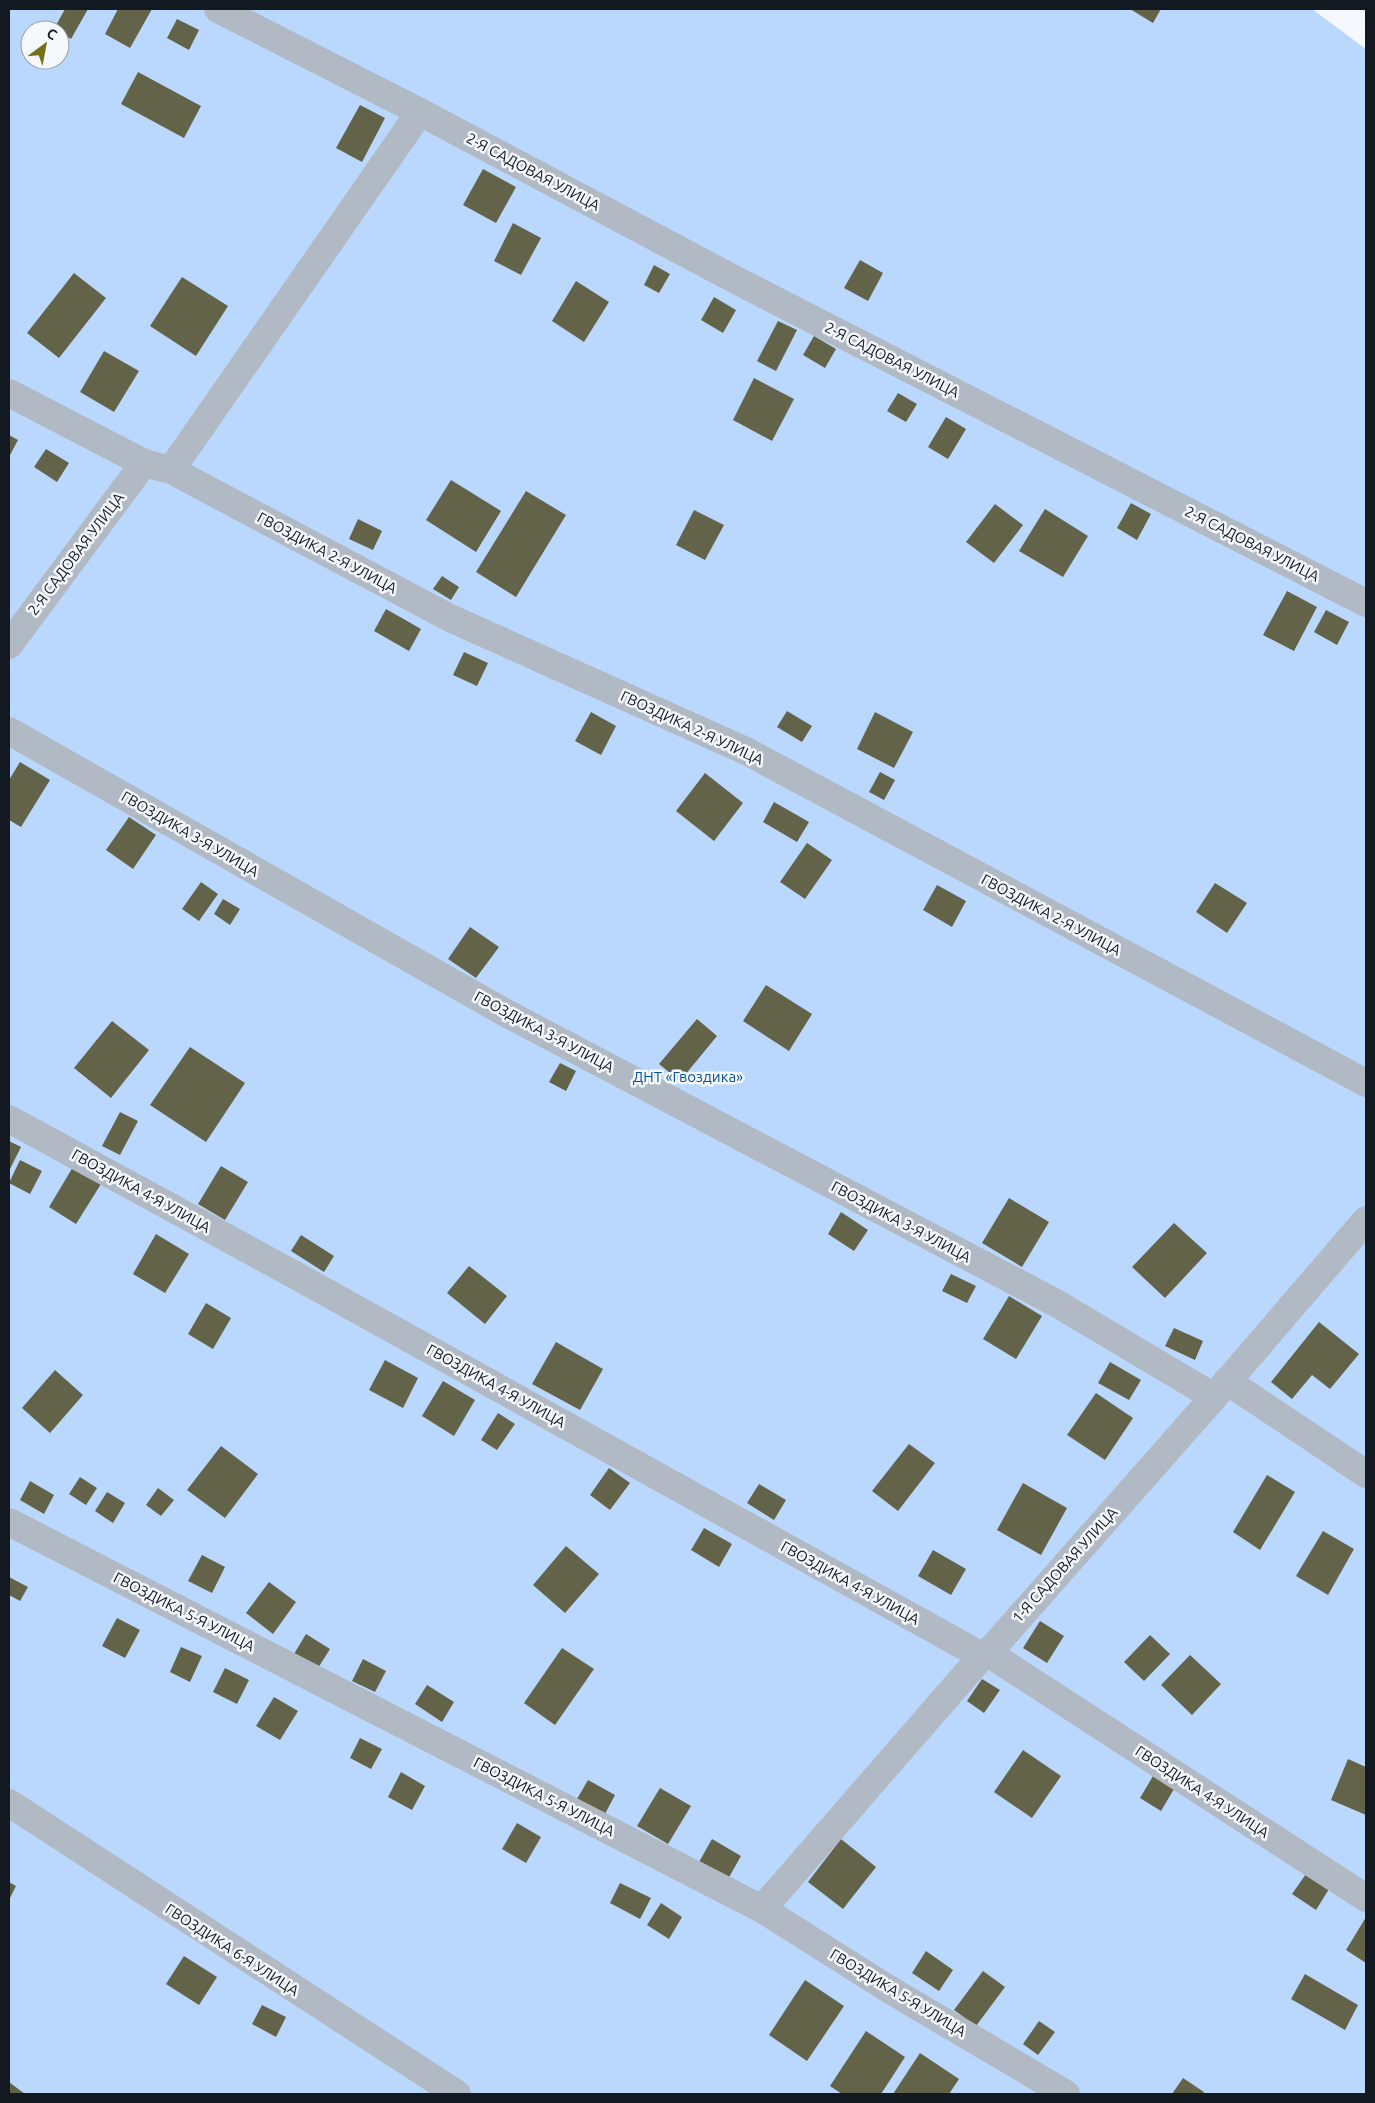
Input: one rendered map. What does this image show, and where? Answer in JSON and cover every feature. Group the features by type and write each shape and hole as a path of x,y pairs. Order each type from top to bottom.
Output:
{"street":[{"name":"2-Я САДОВАЯ УЛИЦА","path":"218,9 420,112 730,277 1366,603"},
{"path":"171,470 420,112"},
{"name":"ГВОЗДИКА 2-Я УЛИЦА","path":"9,394 144,463 171,470 450,618 746,751 1366,1083"},
{"name":"2-Я САДОВАЯ УЛИЦА","path":"9,646 144,463"},
{"name":"ГВОЗДИКА 3-Я УЛИЦА","path":"9,731 504,1012 1220,1389 1366,1474"},
{"name":"ГВОЗДИКА 4-Я УЛИЦА","path":"9,1119 985,1655 1366,1898"},
{"name":"1-Я САДОВАЯ УЛИЦА","path":"762,1909 1220,1389 1366,1220"},
{"name":"ГВОЗДИКА 5-Я УЛИЦА","path":"9,1522 762,1909 887,1988 1066,2094"},
{"name":"ГВОЗДИКА 6-Я УЛИЦА","path":"9,1804 457,2094"}],"green space":[{"name":"ДНТ «Гвоздика»","path":"9,9 1312,9 1366,49 1366,2094 9,2094"}],"building":[{"path":"65,9 88,9 71,39 70,20 59,20"},
{"path":"118,9 152,9 130,48 105,34"},
{"path":"1130,9 1161,9 1153,23"},
{"path":"177,19 199,30 189,50 167,38"},
{"path":"138,72 201,106 184,138 121,104"},
{"path":"360,105 385,118 362,162 336,148"},
{"path":"483,169 516,187 496,223 463,205"},
{"path":"513,223 541,238 521,275 494,261"},
{"path":"860,260 883,273 868,301 844,288"},
{"path":"654,265 670,274 659,293 644,285"},
{"path":"74,273 106,298 59,358 27,333"},
{"path":"182,277 228,306 196,356 150,326"},
{"path":"576,281 609,302 584,342 552,321"},
{"path":"714,297 736,310 723,333 701,320"},
{"path":"778,321 797,330 776,371 757,361"},
{"path":"814,336 836,349 825,368 803,355"},
{"path":"104,351 139,371 114,412 80,392"},
{"path":"754,378 794,399 772,441 733,420"},
{"path":"898,393 917,404 906,422 887,411"},
{"path":"946,417 966,429 948,459 928,447"},
{"path":"9,435 18,440 9,457"},
{"path":"46,449 69,463 57,482 34,467"},
{"path":"451,480 501,511 476,552 426,520"},
{"path":"526,491 566,515 516,597 476,572"},
{"path":"1131,503 1151,514 1137,540 1117,528"},
{"path":"995,504 1023,525 994,563 966,542"},
{"path":"1045,509 1088,536 1063,577 1019,551"},
{"path":"694,510 724,525 705,560 676,545"},
{"path":"358,519 382,531 373,550 349,539"},
{"path":"442,576 459,587 451,600 433,589"},
{"path":"1287,591 1317,607 1294,651 1263,635"},
{"path":"386,609 421,629 409,651 374,631"},
{"path":"1326,610 1349,622 1337,645 1314,632"},
{"path":"464,652 488,663 477,686 453,675"},
{"path":"787,711 812,726 802,742 777,727"},
{"path":"591,712 616,726 601,755 575,741"},
{"path":"875,712 913,732 894,768 857,749"},
{"path":"20,762 50,780 21,827 9,820 9,780"},
{"path":"880,772 895,780 884,800 869,792"},
{"path":"705,773 743,803 714,841 676,811"},
{"path":"774,802 809,822 797,842 763,822"},
{"path":"129,817 156,835 133,869 106,850"},
{"path":"807,843 832,860 805,899 780,882"},
{"path":"201,882 218,894 199,921 182,909"},
{"path":"1215,883 1247,903 1227,933 1196,912"},
{"path":"937,885 966,901 952,927 923,910"},
{"path":"223,899 240,909 230,925 214,914"},
{"path":"470,927 499,947 476,978 448,959"},
{"path":"766,985 812,1014 789,1051 743,1021"},
{"path":"697,1019 717,1036 680,1081 659,1064"},
{"path":"112,1021 149,1050 111,1098 74,1068"},
{"path":"190,1047 245,1083 206,1142 150,1105"},
{"path":"560,1063 576,1071 566,1091 549,1082"},
{"path":"120,1112 138,1121 120,1155 102,1146"},
{"path":"9,1141 21,1147 9,1171"},
{"path":"20,1160 42,1171 30,1194 9,1183"},
{"path":"221,1166 248,1182 225,1220 198,1204"},
{"path":"73,1167 101,1184 76,1224 49,1207"},
{"path":"1009,1198 1049,1222 1022,1267 982,1243"},
{"path":"841,1212 868,1230 854,1251 828,1234"},
{"path":"1174,1223 1207,1253 1165,1298 1132,1267"},
{"path":"156,1234 189,1254 165,1293 133,1274"},
{"path":"301,1235 334,1256 324,1272 291,1251"},
{"path":"469,1266 507,1296 485,1324 447,1293"},
{"path":"951,1274 976,1286 967,1303 942,1291"},
{"path":"1009,1296 1042,1316 1016,1359 983,1339"},
{"path":"206,1303 231,1318 213,1349 188,1334"},
{"path":"1319,1322 1359,1354 1330,1389 1312,1375 1292,1399 1271,1382"},
{"path":"1174,1328 1203,1341 1195,1360 1165,1346"},
{"path":"556,1342 603,1369 580,1410 532,1384"},
{"path":"385,1360 418,1378 403,1408 369,1390"},
{"path":"1110,1362 1141,1380 1129,1400 1098,1383"},
{"path":"55,1370 83,1395 50,1433 22,1408"},
{"path":"443,1381 475,1400 454,1436 422,1416"},
{"path":"1096,1393 1133,1418 1105,1460 1067,1435"},
{"path":"498,1413 515,1424 497,1450 481,1440"},
{"path":"909,1444 935,1463 898,1511 872,1491"},
{"path":"221,1446 258,1474 225,1518 187,1490"},
{"path":"609,1468 630,1483 610,1510 590,1495"},
{"path":"1267,1475 1295,1492 1260,1550 1233,1532"},
{"path":"80,1477 97,1488 86,1505 69,1494"},
{"path":"30,1481 54,1495 44,1514 20,1500"},
{"path":"1023,1483 1067,1508 1041,1555 997,1530"},
{"path":"759,1484 786,1500 774,1520 747,1503"},
{"path":"158,1488 174,1500 161,1516 146,1505"},
{"path":"107,1492 125,1503 113,1523 95,1511"},
{"path":"704,1528 732,1544 719,1567 691,1550"},
{"path":"1323,1531 1354,1549 1328,1595 1296,1576"},
{"path":"566,1546 599,1574 565,1613 533,1585"},
{"path":"933,1550 966,1569 951,1595 918,1576"},
{"path":"202,1555 225,1567 212,1593 188,1581"},
{"path":"9,1577 28,1587 20,1601 9,1595"},
{"path":"269,1582 296,1602 273,1634 246,1613"},
{"path":"117,1618 140,1630 125,1658 102,1646"},
{"path":"1040,1621 1064,1636 1047,1663 1023,1648"},
{"path":"306,1634 330,1649 318,1668 294,1654"},
{"path":"1150,1635 1170,1654 1144,1681 1124,1662"},
{"path":"181,1647 202,1656 190,1682 170,1672"},
{"path":"562,1648 594,1669 555,1725 524,1703"},
{"path":"1190,1655 1221,1684 1192,1715 1161,1685"},
{"path":"363,1659 386,1671 375,1692 352,1681"},
{"path":"225,1668 249,1680 237,1704 213,1692"},
{"path":"982,1679 1000,1690 984,1713 967,1701"},
{"path":"427,1685 454,1702 442,1722 415,1704"},
{"path":"274,1697 298,1711 280,1740 256,1726"},
{"path":"360,1738 382,1749 371,1769 350,1758"},
{"path":"1023,1750 1061,1776 1032,1818 994,1792"},
{"path":"1348,1759 1366,1767 1366,1815 1331,1800"},
{"path":"401,1772 425,1786 412,1810 388,1797"},
{"path":"1153,1776 1174,1789 1161,1811 1140,1798"},
{"path":"588,1780 615,1795 605,1814 577,1799"},
{"path":"660,1788 691,1806 668,1844 637,1826"},
{"path":"517,1823 541,1837 526,1863 502,1849"},
{"path":"712,1839 741,1856 728,1879 699,1862"},
{"path":"841,1839 876,1867 843,1909 808,1882"},
{"path":"1306,1874 1329,1889 1316,1910 1292,1894"},
{"path":"9,1882 16,1886 9,1900"},
{"path":"620,1883 651,1898 640,1919 610,1903"},
{"path":"661,1903 682,1917 669,1939 647,1925"},
{"path":"1366,1917 1366,1963 1346,1950"},
{"path":"926,1951 953,1970 939,1991 912,1973"},
{"path":"184,1956 217,1977 199,2005 166,1984"},
{"path":"983,1971 1005,1987 976,2026 954,2010"},
{"path":"1305,1974 1358,2005 1345,2030 1291,1999"},
{"path":"805,1980 844,2006 807,2061 769,2035"},
{"path":"262,2005 286,2017 276,2037 252,2024"},
{"path":"1039,2021 1055,2032 1038,2055 1023,2044"},
{"path":"866,2031 905,2057 881,2094 842,2094 830,2086"},
{"path":"920,2053 959,2079 949,2094 893,2094"},
{"path":"1183,2078 1204,2092 1203,2094 1172,2094"},
{"path":"9,2082 25,2094 9,2094"}]}
